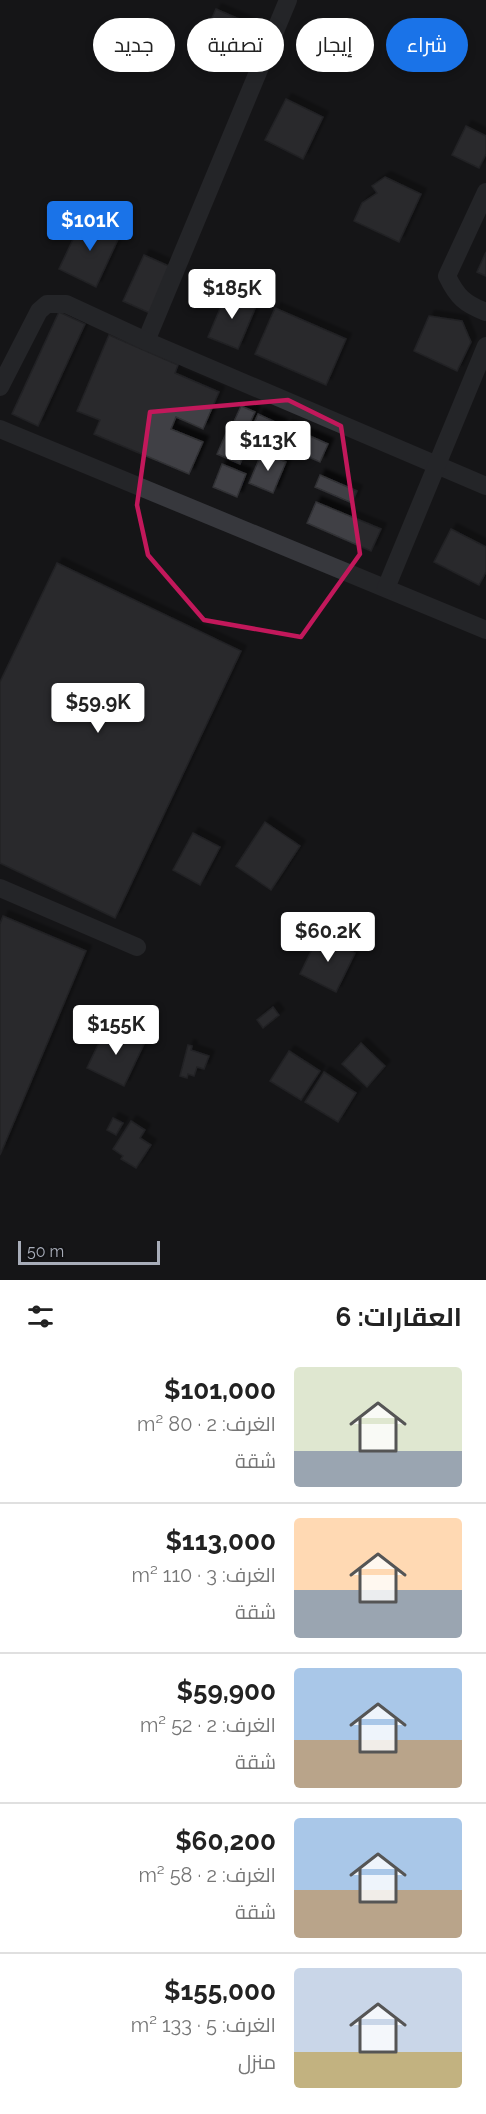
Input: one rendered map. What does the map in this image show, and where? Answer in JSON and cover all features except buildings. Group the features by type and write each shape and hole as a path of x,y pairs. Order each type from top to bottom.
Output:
{"street":[{"path":"147,340 288,0"},
{"path":"486,192 447,276 455,293 470,306 486,312"},
{"path":"0,387 39,311 47,304 66,304 486,486"},
{"path":"386,588 486,346"},
{"path":"0,429 486,630"},
{"path":"0,888 137,947"}],"highlighted area":[{"path":"288,400 341,426 360,554 301,637 204,620 148,555 137,505 150,412"}]}
